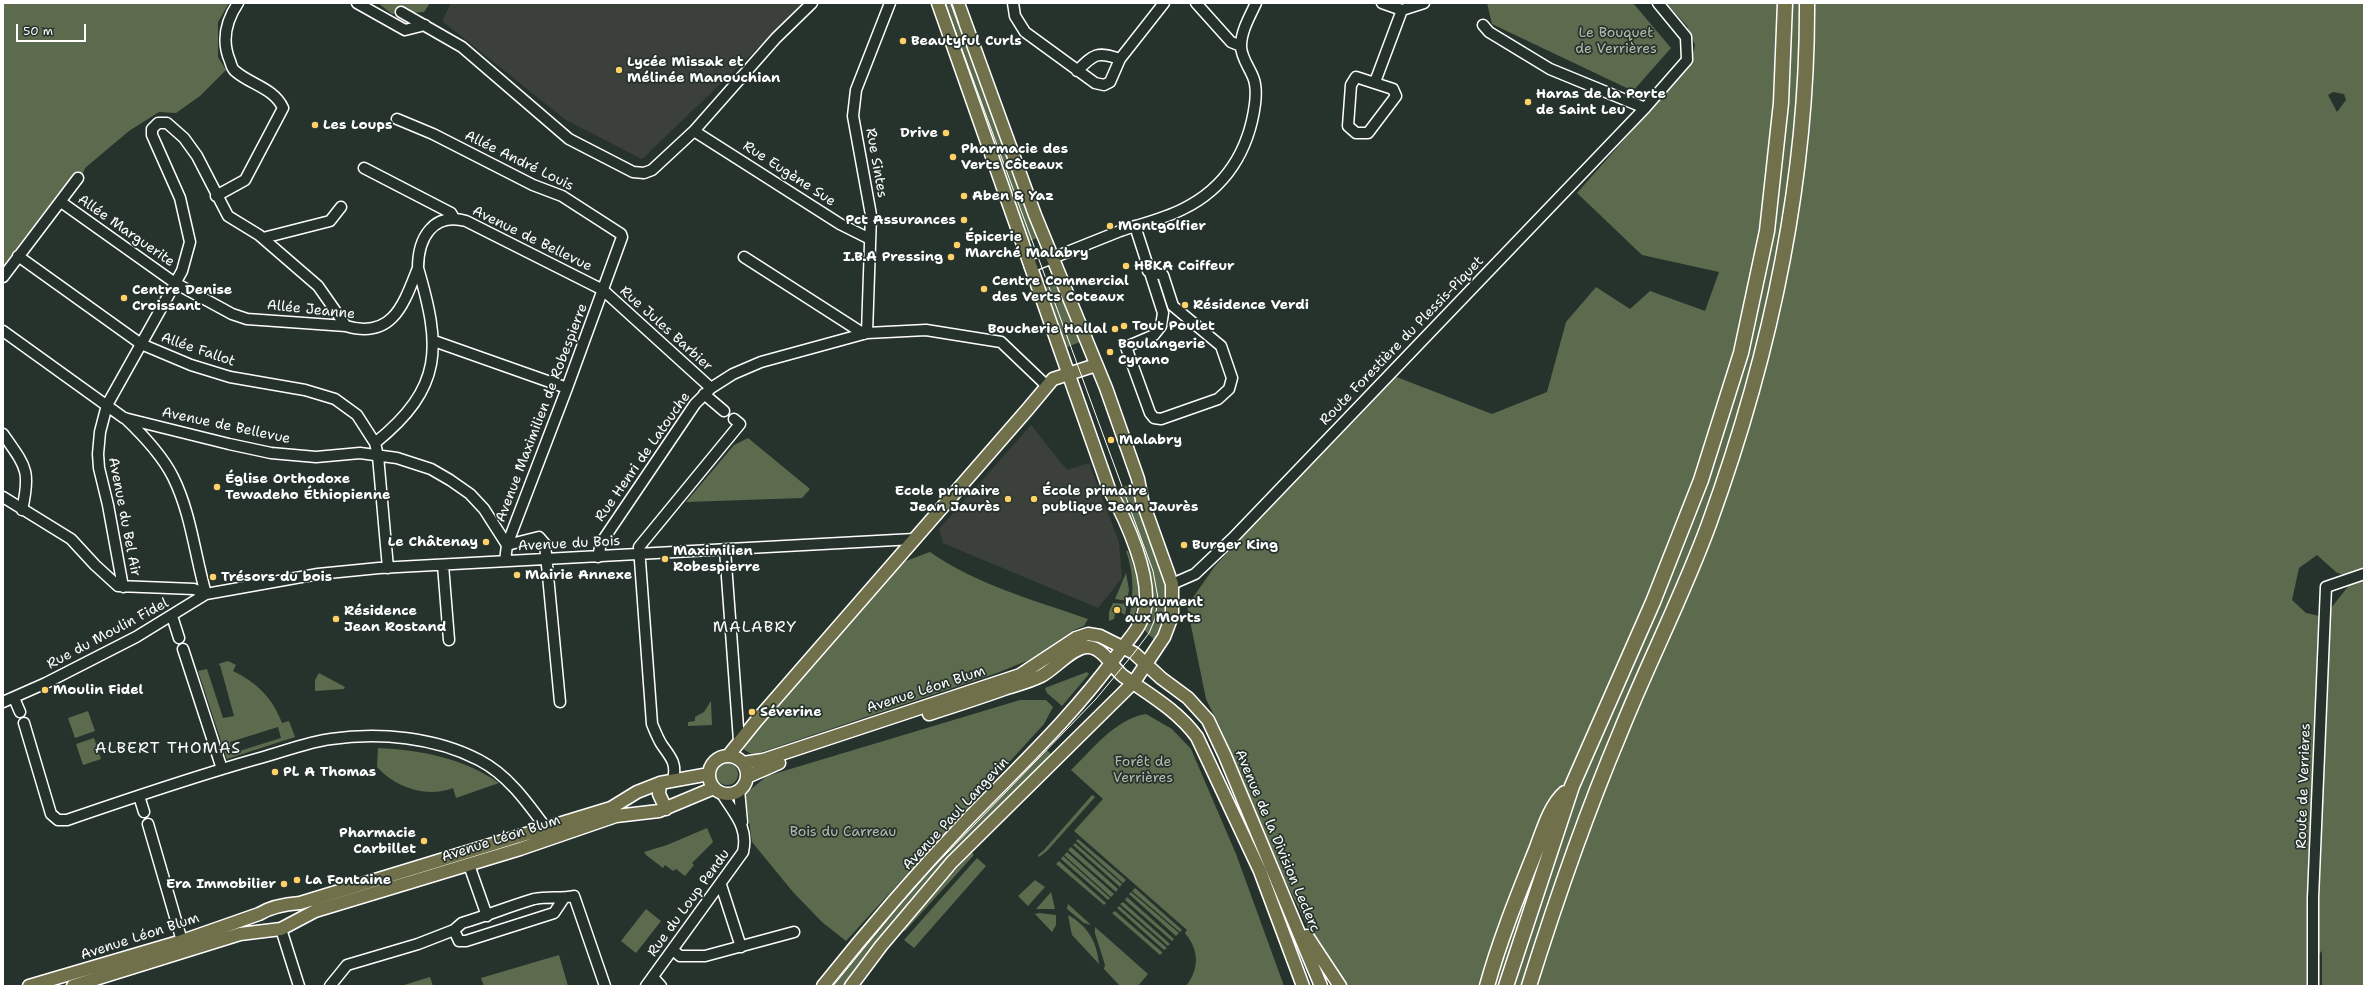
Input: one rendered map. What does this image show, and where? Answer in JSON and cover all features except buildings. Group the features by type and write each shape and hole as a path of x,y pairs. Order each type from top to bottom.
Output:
{"highway":[{"path":"1506,986 1572,786 1653,602 1701,480 1741,354 1768,230 1782,103 1785,3"},
{"path":"1529,986 1568,863 1591,804 1708,527 1751,401 1772,320 1796,172 1807,38 1807,3"},
{"path":"1487,986 1504,929 1539,842 1558,799 1572,786"},
{"path":"1538,986 1546,952 1544,936"}],"main road":[{"path":"938,3 998,168 1008,206 1069,375"},
{"path":"851,986 881,946 952,862 1134,682 1148,664 1172,616 1172,584 1142,500 1138,479 1096,365 1054,258 1035,215 958,3"},
{"path":"728,756 743,763 747,777 739,790 730,794 718,790 709,774 713,763 718,759 728,756 739,740 1027,410 1046,385 1053,379 1096,365"},
{"name":"Avenue Paul Langevin","path":"823,986 947,841 1045,743 1100,680 1137,628 1144,613 1146,599 1144,574 1120,509 1109,489 1069,375"},
{"name":"Avenue Léon Blum","path":"743,763 763,760 1020,675 1082,635 1100,636 1123,646 1148,664"},
{"name":"Avenue Léon Blum","path":"747,777 769,767 1032,681 1048,672 1076,650 1083,647 1092,647 1100,652"},
{"name":"Avenue de la Division Leclerc","path":"1100,652 1123,676 1134,682 1184,720 1198,737 1260,871 1303,986"},
{"name":"Avenue de la Division Leclerc","path":"1148,664 1160,678 1200,710 1215,734 1322,986"},
{"name":"Avenue Léon Blum","path":"29,986 182,941 260,914 267,909 308,901 611,808 637,792 660,783 709,774"},
{"path":"660,783 658,794 666,809"},
{"name":"Avenue Léon Blum","path":"73,986 240,934 281,929 315,911 469,865 616,816 666,809 718,790"},
{"path":"1285,899 1312,944 1340,986"},
{"path":"292,903 296,920"},
{"path":"260,914 264,931"}],"street":[{"path":"238,3 230,16 225,33 226,53 234,70 278,97 283,108 245,180 216,196 228,216 263,238 318,286 346,326"},
{"path":"357,3 404,30 425,25"},
{"path":"401,12 462,47 569,139 633,172 644,172 652,170 694,131 776,38 812,3"},
{"name":"Rue Sintes","path":"865,334 871,215 854,116 858,84 890,3"},
{"path":"1013,3 1015,16 1025,32 1095,83 1104,84 1114,76 1120,60 1164,3"},
{"path":"1196,3 1231,42 1241,46"},
{"path":"1030,267 1054,258 1065,251 1182,210 1207,196 1226,176 1242,153 1252,125 1255,99 1254,78 1244,59 1241,46 1244,29 1256,3"},
{"path":"1382,3 1402,10 1424,3"},
{"name":"Route Forestière du Plessis-Piquet","path":"1172,584 1196,574 1233,538 1645,108 1687,60 1686,37 1658,3"},
{"path":"1375,82 1402,10"},
{"path":"1483,25 1489,32 1550,69 1645,108"},
{"path":"1077,71 1090,58 1098,54 1120,60"},
{"path":"1356,77 1375,82 1393,89 1396,96 1368,133 1356,134 1348,126 1351,85 1356,77"},
{"name":"Allée André Louis","path":"397,119 433,134 533,185 562,196 608,225 622,237"},
{"name":"Avenue du Bel Air","path":"123,587 98,454 107,406 175,283 187,260 190,250 190,232 180,198 152,135 152,129 163,122 175,129 198,156 216,196"},
{"name":"Rue Eugène Sue","path":"694,131 840,224 870,239"},
{"path":"364,168 451,213 454,218"},
{"path":"3,277 78,178"},
{"name":"Allée Marguerite","path":"61,202 175,283"},
{"path":"263,238 330,221 341,207"},
{"name":"Avenue de Bellevue","path":"375,443 403,418 420,395 428,375 434,341 418,268 419,248 425,234 438,224 454,218 466,221 603,290 622,237"},
{"path":"1135,226 1148,271 1163,313 1161,326 1154,335 1126,347 1150,412 1154,418 1161,419 1218,399 1229,389 1232,378 1221,346 1176,310 1163,275 1148,271"},
{"name":"Allée Fallot","path":"18,256 141,344 180,361 224,375 305,390 335,399 357,416 375,443"},
{"path":"744,257 865,334"},
{"name":"Allée Jeanne","path":"175,283 241,318 346,326 357,330 372,329 389,322 404,301 418,268"},
{"name":"Avenue Maximilien de Robespierre","path":"505,561 507,545 603,290"},
{"name":"Rue Jules Barbier","path":"603,290 707,391 724,411"},
{"name":"Rue Henri de Latouche","path":"598,557 601,543 689,412 707,391 733,374 761,362 865,334 926,330 1001,342 1046,385"},
{"name":"Avenue de Bellevue","path":"3,331 124,418 271,453 316,457 360,454 419,464 460,486 481,505 507,545"},
{"path":"434,341 567,388"},
{"path":"124,418 143,434 173,477 186,513 206,594"},
{"path":"673,780 675,766 674,760 662,744 652,724 639,547 740,424 734,419"},
{"path":"3,434 26,471 27,489 22,510"},
{"path":"375,443 378,456 388,568"},
{"path":"3,497 22,510 71,538 110,580 123,587 194,589 206,594"},
{"path":"507,545 539,537 545,544 560,702"},
{"name":"Avenue du Bois","path":"226,590 318,574 388,568 914,539"},
{"path":"725,550 739,740"},
{"path":"443,565 449,640"},
{"name":"Route de Verrières","path":"2313,986 2314,898 2326,587 2364,574"},
{"name":"Rue du Moulin Fidel","path":"3,702 92,660 172,616 206,594 226,590"},
{"path":"172,616 180,638"},
{"path":"183,650 222,769"},
{"path":"14,698 20,712"},
{"path":"24,723 51,814 58,820 67,820 222,769 330,739 365,736 438,743 479,760 507,780 528,802 546,828"},
{"name":"Rue du Loup Pendu","path":"646,986 721,885 743,852 746,835 742,824 718,790"},
{"path":"739,790 742,824"},
{"path":"139,796 144,812"},
{"path":"148,824 182,941"},
{"path":"469,865 487,916"},
{"path":"721,885 741,947"},
{"path":"330,986 347,965 418,944 454,930 462,923 487,916 534,899 554,896 564,898 574,896 605,986"},
{"path":"454,930 459,941 466,940 554,913 564,898"},
{"path":"281,929 299,986"},
{"path":"673,950 680,956 698,957 794,932"},
{"path":"653,977 661,986"}],"shaded area":[{"name":"Lycée Missak et Mélinée Manouchian","path":"451,3 805,3 642,159 566,120 442,21"},
{"name":"École primaire publique Jean Jaurès","path":"1031,425 1067,470 1089,463 1119,542 1122,578 1098,608 943,543 939,529"}],"green space":[{"path":"3,3 229,3 218,22 218,57 226,70 200,96 176,113 159,112 129,131 85,168 81,178 3,271"},
{"path":"378,3 430,3 424,12 392,14"},
{"path":"941,3 955,3 1040,237 1027,242"},
{"name":"Le Bouquet de Verrières","path":"1487,3 1633,3 1671,48 1633,91 1492,24"},
{"path":"1666,3 2364,3 2364,986 2322,986 2322,951 2309,964 2308,986 1345,986 1312,936 1270,849 1221,729 1206,699 1187,606 1215,566 1394,376 1492,414 1547,392 1566,322 1596,287 1630,309 1650,291 1705,311 1719,272 1642,255 1577,193 1690,65 1695,45 1687,26","holes":["2333,92 2344,94 2346,100 2337,112 2328,95","2317,555 2336,572 2351,579 2350,584 2324,617 2306,613 2292,600 2299,568"]},
{"path":"1059,283 1080,342 1065,348 1043,288"},
{"path":"748,438 810,489 802,498 686,502 734,445"},
{"path":"1134,483 1167,584 1168,613 1156,641 1144,630 1150,618 1153,604 1153,595 1148,571 1115,490"},
{"path":"1126,551 1128,551 1131,559 1139,594 1136,611 1132,620 1129,618 1132,601 1132,576"},
{"path":"930,552 948,564 986,583 1088,619 1084,626 1074,630 1029,660 997,673 753,755 743,749 748,739 903,562"},
{"path":"1126,573 1129,590 1127,601 1115,599"},
{"path":"1113,603 1127,604 1125,615 1116,609 1114,619 1109,621 1109,612"},
{"path":"228,661 236,665 233,671 263,692 274,706 282,723 289,721 295,737 227,759 198,671 207,669 223,718 234,716 220,665 218,664","holes":["278,727 281,738 233,753 230,742"]},
{"path":"1087,672 1089,674 1062,706 1047,693 1045,688"},
{"path":"319,673 345,687 344,689 315,691 315,680"},
{"name":"Bois du Carreau","path":"1020,700 1046,700 1053,707 1044,724 846,941 822,922 793,892 752,842 745,794 767,776"},
{"path":"711,701 712,725 688,726 688,722 695,721 695,717 704,712"},
{"path":"88,711 95,731 75,738 68,718"},
{"name":"Forêt de Verrières","path":"1146,714 1172,729 1191,749 1236,854 1284,986 1186,986 1194,973 1196,966 1193,946 1185,933 1187,930 1074,831 1103,799 1071,770 1114,728 1135,717"},
{"path":"94,738 101,759 83,765 76,744"},
{"path":"1044,747 1053,756 845,986 836,986 830,981 907,892"},
{"path":"378,748 426,753 456,761 485,774 499,783 456,798 453,788 433,792 412,789 393,781 377,767"},
{"path":"727,763 735,766 738,774 735,782 727,785 719,782 716,774 719,766"},
{"path":"1092,795 1095,797 1047,851 1039,857 1038,855"},
{"path":"707,828 713,842 692,863 694,865 685,876 676,869 673,871 665,865 663,868 644,852 667,845"},
{"path":"1078,839 1126,880 1123,883 1076,841"},
{"path":"1075,843 1122,884 1120,887 1073,845"},
{"path":"1071,847 1118,889 1116,892 1068,850"},
{"path":"971,852 974,855 905,931 903,930"},
{"path":"1067,852 1114,894 1111,897 1064,855"},
{"path":"1063,856 1110,898 1108,900 1061,859"},
{"path":"977,858 986,866 914,948 904,940"},
{"path":"1059,861 1106,903 1104,905 1056,864"},
{"path":"1035,880 1045,887 1028,906 1018,896"},
{"path":"1135,888 1182,930 1180,932 1132,891"},
{"path":"1051,892 1055,909 1036,909"},
{"path":"1131,892 1179,933 1176,936 1129,894"},
{"path":"1127,897 1174,939 1172,941 1125,900"},
{"path":"1123,902 1170,944 1168,946 1120,904"},
{"path":"1068,904 1091,925 1084,923 1067,909"},
{"path":"1119,906 1167,948 1164,950 1117,908"},
{"path":"646,909 661,921 636,953 621,941"},
{"path":"1115,911 1162,953 1160,955 1112,913"},
{"path":"1035,914 1056,915 1056,925 1052,932"},
{"path":"1068,915 1081,924 1090,935 1094,942 1099,964 1072,935"},
{"path":"1095,927 1148,974 1138,986 1120,986 1104,969 1105,965 1095,933"},
{"path":"559,955 568,986 484,986 481,978"},
{"path":"430,977 433,986 401,986"}],"tram line":[{"path":"833,986 915,886 1096,699 1149,633 1155,619 1158,598 1153,571 945,3"},
{"path":"952,3 959,24"}],"place":[{"name":"Beautyful Curls","path":"903,41"},
{"name":"Lycée Missak et Mélinée Manouchian","path":"619,70"},
{"name":"Haras de la Porte de Saint Leu","path":"1528,102"},
{"name":"Les Loups","path":"315,125"},
{"name":"Drive","path":"946,133"},
{"name":"Pharmacie des Verts Côteaux","path":"953,157"},
{"name":"Aben & Yaz","path":"964,196"},
{"name":"Pct Assurances","path":"964,220"},
{"name":"Montgolfier","path":"1110,226"},
{"name":"Épicerie Marché Malabry","path":"957,245"},
{"name":"I.B.A Pressing","path":"951,257"},
{"name":"HBKA Coiffeur","path":"1126,266"},
{"name":"Centre Commercial des Verts Coteaux","path":"984,289"},
{"name":"Centre Denise Croissant","path":"124,298"},
{"name":"Résidence Verdi","path":"1185,305"},
{"name":"Tout Poulet","path":"1124,326"},
{"name":"Boucherie Hallal","path":"1115,329"},
{"name":"Boulangerie Cyrano","path":"1110,352"},
{"name":"Malabry","path":"1111,440"},
{"name":"Église Orthodoxe Tewadeho Éthiopienne","path":"217,487"},
{"name":"Ecole primaire Jean Jaurès","path":"1008,499"},
{"name":"École primaire publique Jean Jaurès","path":"1034,499"},
{"name":"Le Châtenay","path":"486,542"},
{"name":"Burger King","path":"1184,545"},
{"name":"Maximilien Robespierre","path":"665,559"},
{"name":"Mairie Annexe","path":"517,575"},
{"name":"Trésors du bois","path":"213,577"},
{"name":"Monument aux Morts","path":"1117,610"},
{"name":"Résidence Jean Rostand","path":"336,619"},
{"name":"Moulin Fidel","path":"45,690"},
{"name":"Séverine","path":"752,712"},
{"name":"PL A Thomas","path":"275,772"},
{"name":"Pharmacie Carbillet","path":"424,841"},
{"name":"La Fontaine","path":"297,880"},
{"name":"Era Immobilier","path":"284,884"}],"district":[{"name":"MALABRY","path":"755,628"},
{"name":"ALBERT THOMAS","path":"168,749"}]}
